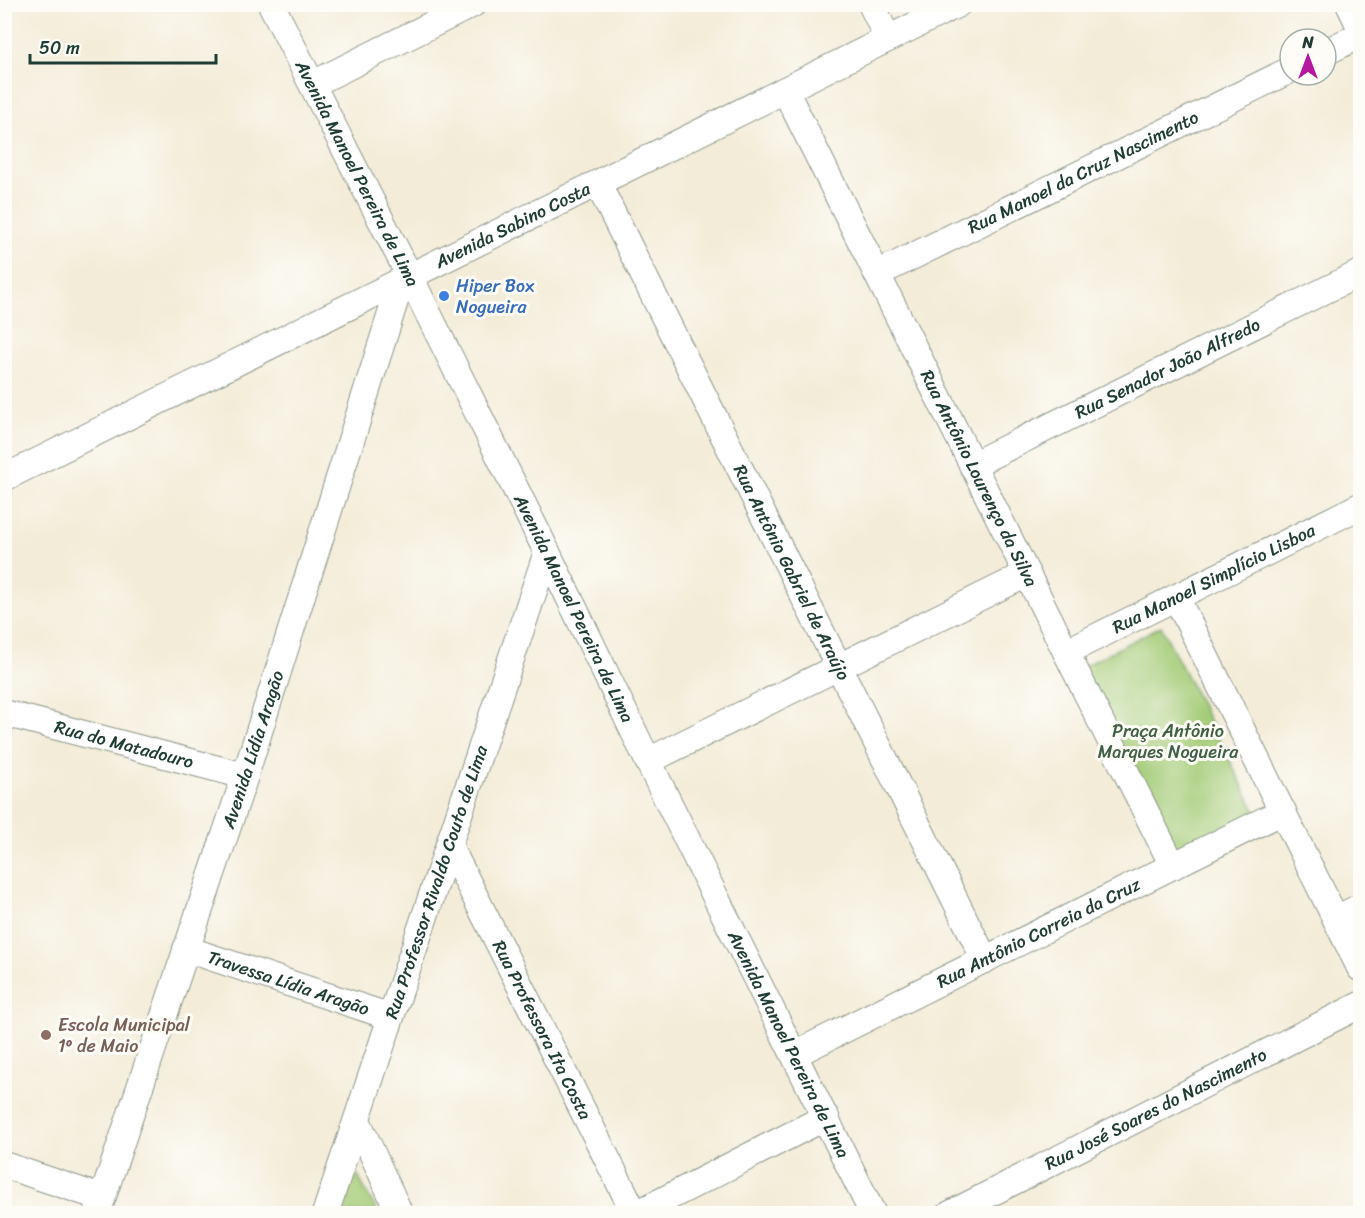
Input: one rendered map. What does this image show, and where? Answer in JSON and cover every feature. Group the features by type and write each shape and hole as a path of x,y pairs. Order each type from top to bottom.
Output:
{"street":[{"name":"Avenida Manoel Pereira de Lima","path":"271,4 313,84 406,280 547,552 873,1214"},
{"path":"313,84 472,4"},
{"path":"871,4 888,39"},
{"name":"Avenida Sabino Costa","path":"4,478 957,4"},
{"path":"1349,4 1360,27"},
{"path":"1338,46 1360,35"},
{"name":"Rua Manoel da Cruz Nascimento","path":"877,274 1278,76"},
{"name":"Rua Antônio Lourenço da Silva","path":"785,90 1173,866"},
{"name":"Rua Antônio Gabriel de Araújo","path":"598,184 985,960"},
{"name":"Rua Senador João Alfredo","path":"972,465 1360,273"},
{"name":"Avenida Lídia Aragão","path":"100,1206 245,776 406,280"},
{"name":"Rua Manoel Simplício Lisboa","path":"1066,652 1176,597 1359,512"},
{"name":"Rua Professor Rivaldo Couto de Lima","path":"325,1214 547,552"},
{"path":"648,761 1027,574"},
{"path":"1176,597 1360,968"},
{"name":"Rua do Matadouro","path":"4,713 245,776"},
{"name":"Rua Antônio Correia da Cruz","path":"795,1054 1283,811"},
{"name":"Rua Professora Ita Costa","path":"449,845 635,1214"},
{"path":"1336,919 1360,907"},
{"name":"Travessa Lídia Aragão","path":"186,949 391,1017"},
{"name":"Rua José Soares do Nascimento","path":"950,1214 1360,1005"},
{"path":"635,1214 826,1117"},
{"path":"357,1120 400,1214"},
{"path":"4,1165 100,1206"}],"green space":[{"name":"Praça Antônio Marques Nogueira","path":"1161,626 1257,814 1176,855 1080,668"},
{"path":"349,1160 378,1213 331,1213"}],"place":[{"name":"Hiper Box Nogueira","path":"444,296"},
{"name":"Escola Municipal 1º de Maio","path":"46,1035"}]}
